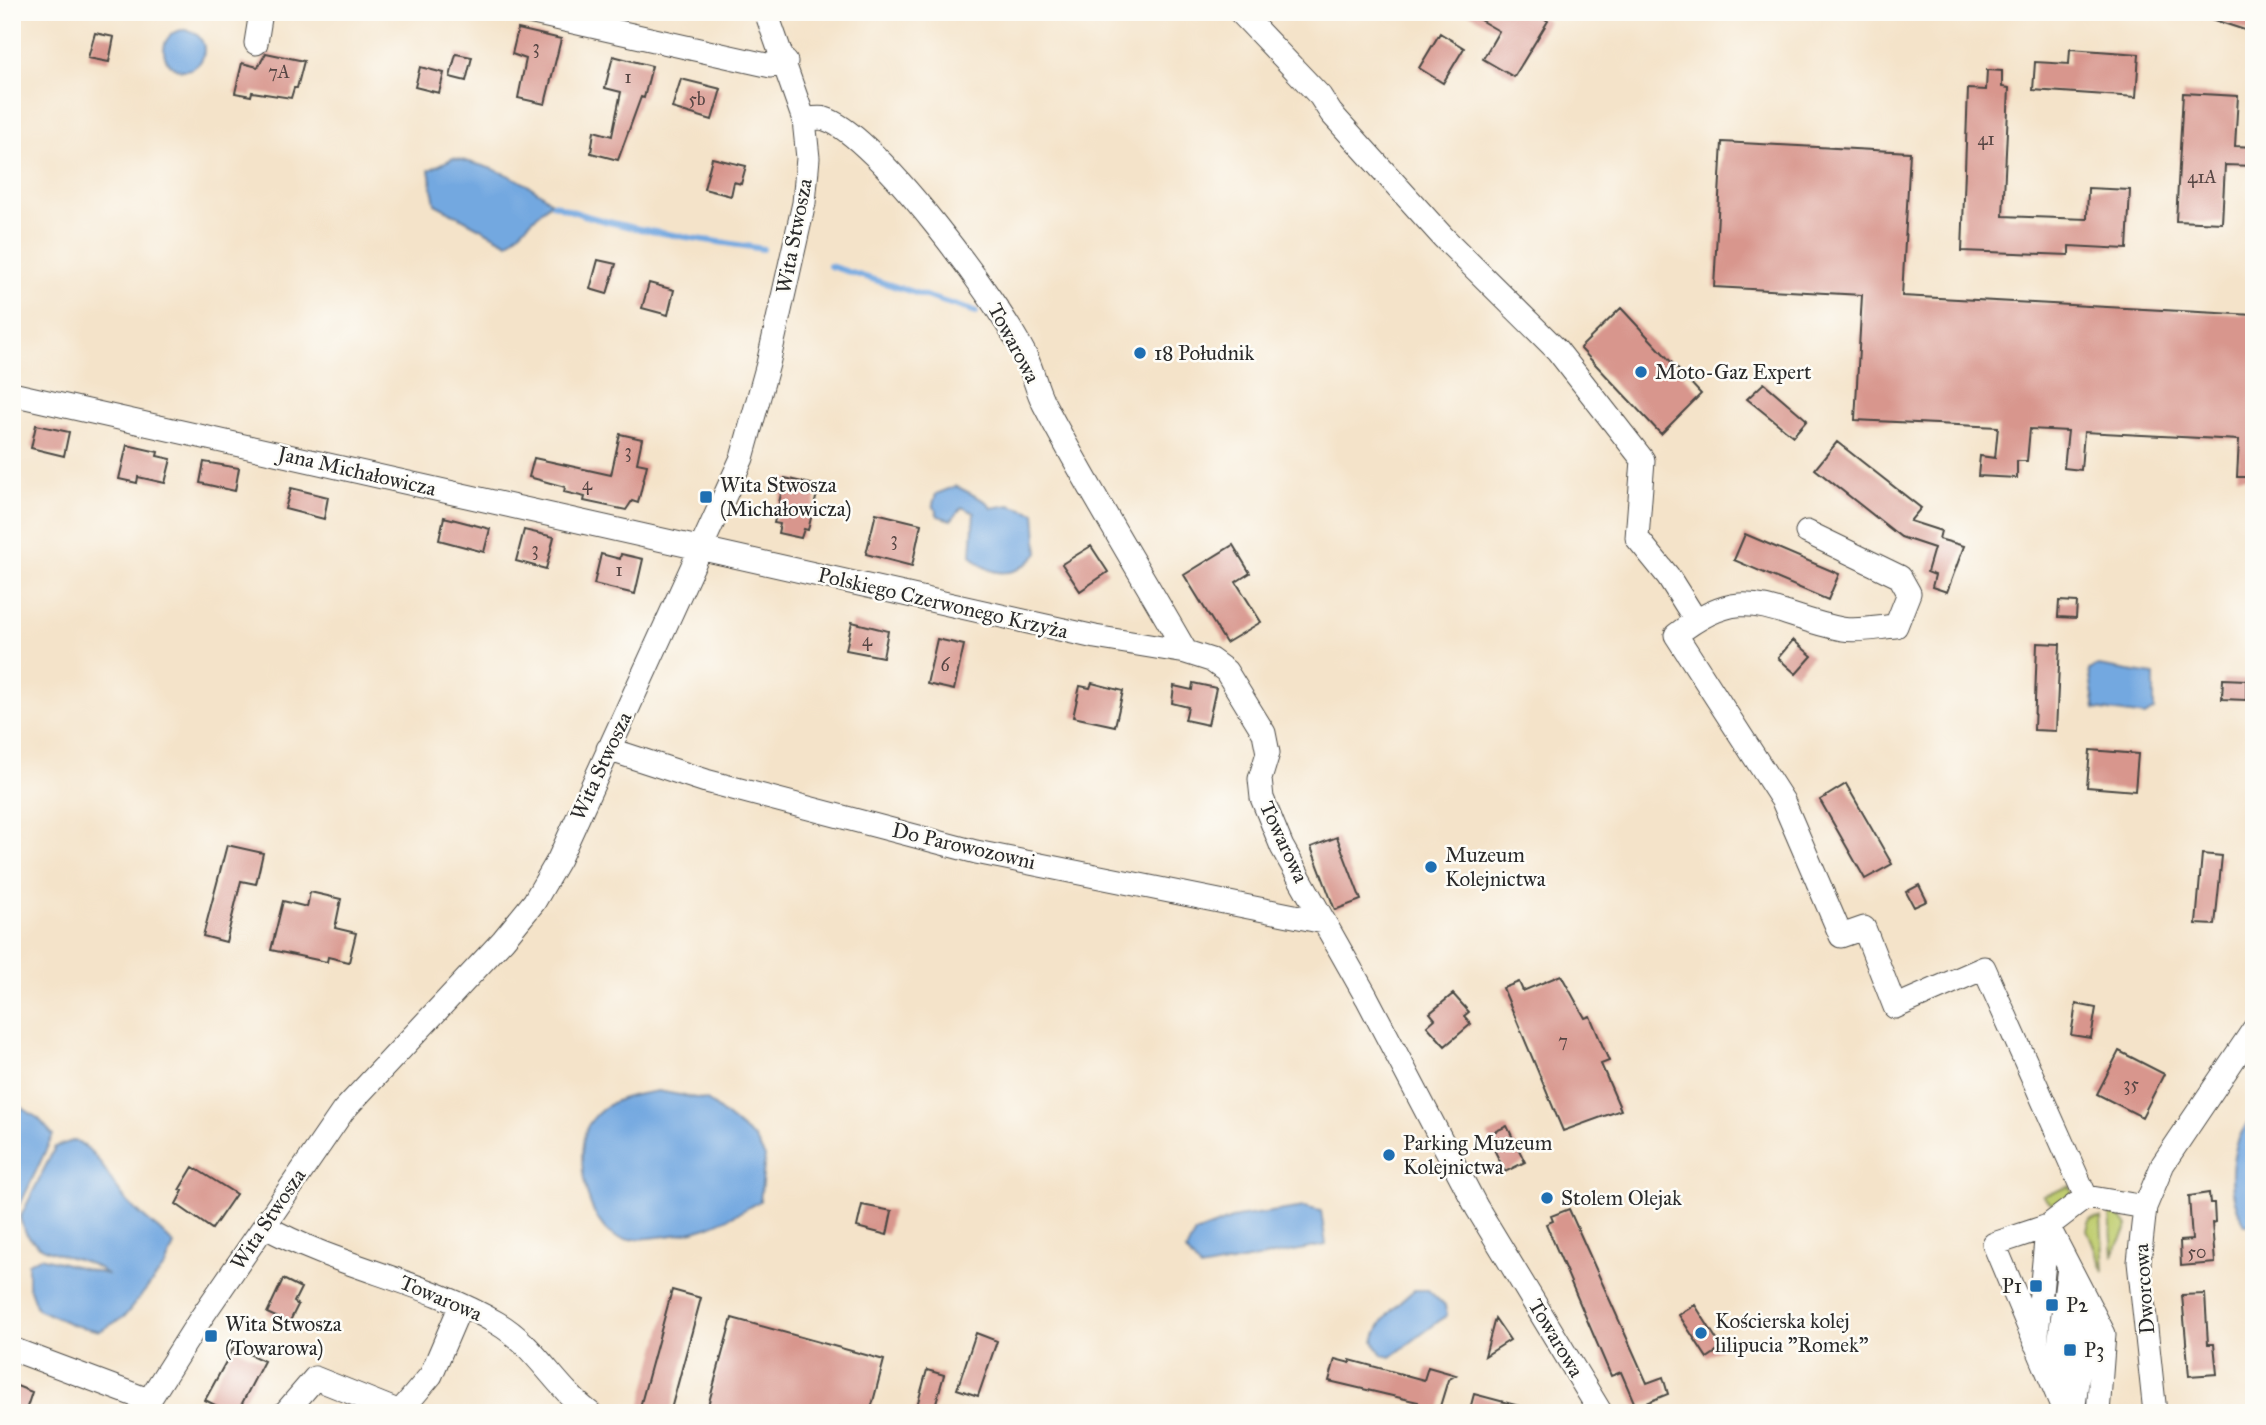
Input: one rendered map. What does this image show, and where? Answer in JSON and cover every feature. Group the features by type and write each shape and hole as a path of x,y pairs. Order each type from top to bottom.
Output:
{"street":[{"path":"256,43 261,12"},
{"path":"529,12 771,66 786,62"},
{"name":"Wita Stwosza","path":"144,1407 342,1111 503,940 534,902 559,859 742,458 768,364 804,204 808,158 804,120 786,62 766,12"},
{"path":"1240,12 1320,96 1331,113 1443,237 1557,350 1643,460 1637,538 1668,576 1695,619"},
{"name":"Towarowa","path":"804,120 824,118 843,129 866,149 925,212 981,283 1025,355 1043,402 1186,652 1211,660 1226,671 1264,733 1268,753 1260,779 1262,798 1282,847 1477,1208 1601,1413"},
{"name":"Jana Michałowicza","path":"12,394 701,549"},
{"path":"1807,533 1900,577 1909,593 1896,626 1845,629 1755,603 1726,607 1695,619 1676,635 1783,801 1841,936 1864,928 1895,1007 1984,968 2086,1197"},
{"name":"Polskiego Czerwonego Krzyża","path":"701,549 1095,638 1186,652"},
{"name":"Do Parowozowni","path":"608,749 706,781 976,852 1324,922"},
{"name":"Dworcowa","path":"2155,1413 2139,1262 2145,1207 2163,1164 2254,1029"},
{"path":"2065,1413 1994,1244 2048,1226 2086,1197 2145,1207"},
{"name":"Towarowa","path":"264,1226 461,1305 500,1324 521,1340 590,1413"},
{"path":"2048,1226 2104,1334 2098,1413"},
{"path":"2036,1347 2048,1226"},
{"path":"2054,1388 2068,1267"},
{"path":"2073,1413 2087,1303"},
{"path":"285,1413 315,1378 399,1412 431,1375 461,1305"},
{"path":"12,1349 144,1407"}],"green space":[{"path":"2070,1186 2073,1194 2059,1206 2048,1202 2043,1196"},
{"path":"2110,1212 2123,1219 2128,1226 2113,1255"},
{"path":"2101,1218 2104,1272 2087,1230 2090,1219"}],"water":[{"path":"184,30 192,31 198,36 203,42 203,58 198,64 192,69 184,70 176,69 170,64 165,58 164,50 165,42 170,36 176,31"},
{"path":"453,158 505,174 529,186 551,202 508,243 435,204 429,170"},
{"path":"956,486 987,502 991,508 1010,505 1035,513 1038,553 1014,571 996,572 979,563 971,555 974,513 962,507 951,520 938,516 933,504 936,494"},
{"path":"2098,666 2154,675 2154,710 2145,716 2095,709 2089,670"},
{"path":"658,1091 707,1100 755,1139 765,1157 760,1201 695,1231 622,1239 610,1233 599,1221 591,1205 583,1167 585,1133 598,1113 613,1102"},
{"path":"12,1101 39,1119 53,1135 22,1201 13,1211"},
{"path":"2254,1115 2254,1225 2245,1225 2234,1198 2232,1168 2239,1139"},
{"path":"75,1140 98,1159 131,1205 174,1245 165,1266 124,1317 100,1331 73,1325 37,1309 28,1284 28,1263 40,1257 106,1274 84,1261 58,1254 34,1242 20,1218 55,1147"},
{"path":"1304,1207 1321,1211 1326,1245 1200,1269 1186,1251 1195,1233 1237,1217"},
{"path":"1414,1290 1428,1290 1445,1306 1447,1315 1391,1357 1382,1355 1374,1341 1380,1325"}],"building":[{"path":"1466,12 1534,12 1548,21 1514,77 1483,59 1499,31"},
{"path":"2200,12 2254,12 2254,33 2199,15"},
{"path":"518,29 561,39 545,104 518,98 526,59 512,54"},
{"path":"95,33 114,37 109,62 88,58"},
{"path":"1440,33 1464,48 1443,83 1419,68"},
{"path":"2070,49 2139,54 2136,97 2033,90 2035,62 2069,64"},
{"path":"266,53 304,61 297,88 294,88 291,98 252,92 251,96 235,93 242,63 258,67"},
{"path":"456,54 472,57 466,81 450,77"},
{"path":"613,56 652,66 644,98 641,97 618,160 591,153 594,131 612,136 621,92 605,88"},
{"path":"420,67 444,73 439,93 415,87"},
{"path":"1987,70 2002,71 2002,87 2009,88 2003,216 2087,219 2088,188 2130,190 2127,249 2069,246 2069,255 1962,251 1968,89 1986,90"},
{"path":"681,79 721,89 712,120 672,108"},
{"path":"2183,93 2238,96 2235,146 2254,147 2254,166 2225,165 2222,223 2176,221"},
{"path":"1722,142 1910,152 1902,296 2254,315 2254,477 2237,477 2239,440 2084,432 2081,470 2064,468 2068,431 2030,429 2027,461 2017,461 2017,478 1978,476 1980,456 1995,458 1998,427 1855,420 1862,295 1714,287"},
{"path":"712,158 746,166 741,184 734,182 731,196 704,189"},
{"path":"598,260 616,264 607,294 590,289"},
{"path":"649,283 674,290 668,315 642,308"},
{"name":"Moto-Gaz Expert","path":"1621,308 1701,394 1661,434 1580,348"},
{"path":"1764,383 1807,420 1793,436 1747,399"},
{"path":"36,425 69,432 64,456 31,448"},
{"path":"620,434 642,439 637,463 647,465 638,503 632,501 626,510 584,501 585,497 564,492 565,487 529,477 534,458 611,475"},
{"path":"1837,442 1921,508 1910,521 1941,531 1939,539 1964,546 1947,592 1932,587 1935,575 1927,572 1934,548 1901,537 1815,469"},
{"path":"127,445 158,452 157,456 171,459 165,483 138,477 137,483 119,479"},
{"path":"204,462 239,468 235,491 200,483"},
{"path":"785,478 819,486 808,530 804,529 801,538 778,533 780,524 774,523"},
{"path":"291,488 328,497 324,519 285,509"},
{"path":"876,513 921,524 912,566 866,554"},
{"path":"444,517 490,529 484,552 439,540"},
{"path":"524,530 554,537 546,569 516,561"},
{"path":"1745,534 1839,574 1828,600 1734,560"},
{"path":"1233,545 1250,573 1236,582 1261,622 1226,643 1184,575"},
{"path":"1091,546 1108,572 1080,591 1062,564"},
{"path":"601,554 620,559 621,554 643,559 635,594 594,584"},
{"path":"2059,601 2077,602 2076,618 2058,617"},
{"path":"852,622 888,631 883,657 846,650"},
{"path":"937,639 964,645 954,690 927,684"},
{"path":"1793,640 1812,656 1796,674 1778,658"},
{"path":"2037,643 2060,644 2056,731 2034,730"},
{"path":"2223,679 2246,680 2246,700 2222,699"},
{"path":"1092,683 1123,691 1115,726 1073,717 1080,686 1090,688"},
{"path":"1193,683 1216,688 1208,725 1185,720 1188,707 1172,703 1174,686 1192,690"},
{"path":"2090,750 2138,754 2135,791 2087,787"},
{"path":"1846,784 1892,864 1865,879 1820,800"},
{"path":"1337,837 1361,900 1335,910 1311,847"},
{"path":"227,845 263,853 256,884 241,881 226,942 203,936"},
{"path":"2202,854 2222,856 2215,925 2196,924"},
{"path":"1919,885 1927,901 1914,907 1906,892"},
{"path":"310,892 341,899 335,928 356,933 349,962 328,957 327,962 271,950 283,901 307,907"},
{"path":"1561,975 1585,1018 1590,1016 1609,1061 1601,1064 1621,1110 1563,1131 1503,988 1519,982 1523,991"},
{"path":"1453,994 1469,1012 1464,1016 1471,1024 1445,1046 1427,1026 1435,1019 1430,1013"},
{"path":"2076,1004 2096,1008 2091,1038 2071,1035"},
{"path":"2119,1051 2164,1074 2142,1117 2097,1094"},
{"path":"1507,1126 1525,1162 1505,1172 1487,1135"},
{"path":"193,1167 236,1194 212,1229 176,1204 183,1191 179,1190"},
{"path":"2209,1193 2210,1203 2214,1203 2215,1222 2212,1223 2215,1263 2181,1266 2180,1241 2192,1240 2189,1196"},
{"path":"862,1205 892,1211 887,1235 857,1227"},
{"path":"1569,1209 1647,1383 1663,1377 1668,1394 1636,1407 1621,1372 1611,1376 1546,1224 1553,1221 1551,1216"},
{"path":"283,1279 301,1288 294,1302 298,1305 289,1323 267,1313"},
{"path":"672,1290 701,1298 670,1413 663,1413 640,1407"},
{"path":"2205,1294 2208,1344 2214,1344 2217,1374 2189,1376 2182,1295"},
{"path":"1695,1305 1722,1348 1707,1358 1679,1315"},
{"path":"732,1318 884,1360 870,1413 841,1406 839,1413 706,1413"},
{"path":"1495,1318 1510,1340 1485,1356"},
{"path":"976,1333 997,1341 978,1396 957,1389"},
{"path":"234,1347 264,1361 237,1413 231,1413 205,1400"},
{"path":"1335,1359 1350,1363 1350,1360 1424,1380 1428,1367 1456,1375 1448,1380 1438,1413 1435,1413 1417,1407 1418,1402 1329,1381"},
{"path":"927,1370 944,1375 933,1413 915,1413"},
{"path":"12,1384 32,1392 25,1413 12,1413"},
{"path":"1474,1394 1527,1408 1527,1413 1469,1413"}],"waterway":[{"path":"553,204 630,227 763,249"},
{"path":"830,266 976,312"}],"place":[{"name":"18 Południk","path":"1140,353"},
{"name":"Moto-Gaz Expert","path":"1641,372"},
{"name":"Wita Stwosza (Michałowicza)","path":"706,497"},
{"name":"Muzeum Kolejnictwa","path":"1431,867"},
{"name":"Parking Muzeum Kolejnictwa","path":"1389,1155"},
{"name":"Stolem Olejak","path":"1547,1198"},
{"name":"P1","path":"2036,1286"},
{"name":"P2","path":"2052,1305"},
{"name":"Kościerska kolej lilipucia \"Romek\"","path":"1701,1333"},
{"name":"Wita Stwosza (Towarowa)","path":"211,1336"},
{"name":"P3","path":"2070,1350"}]}
